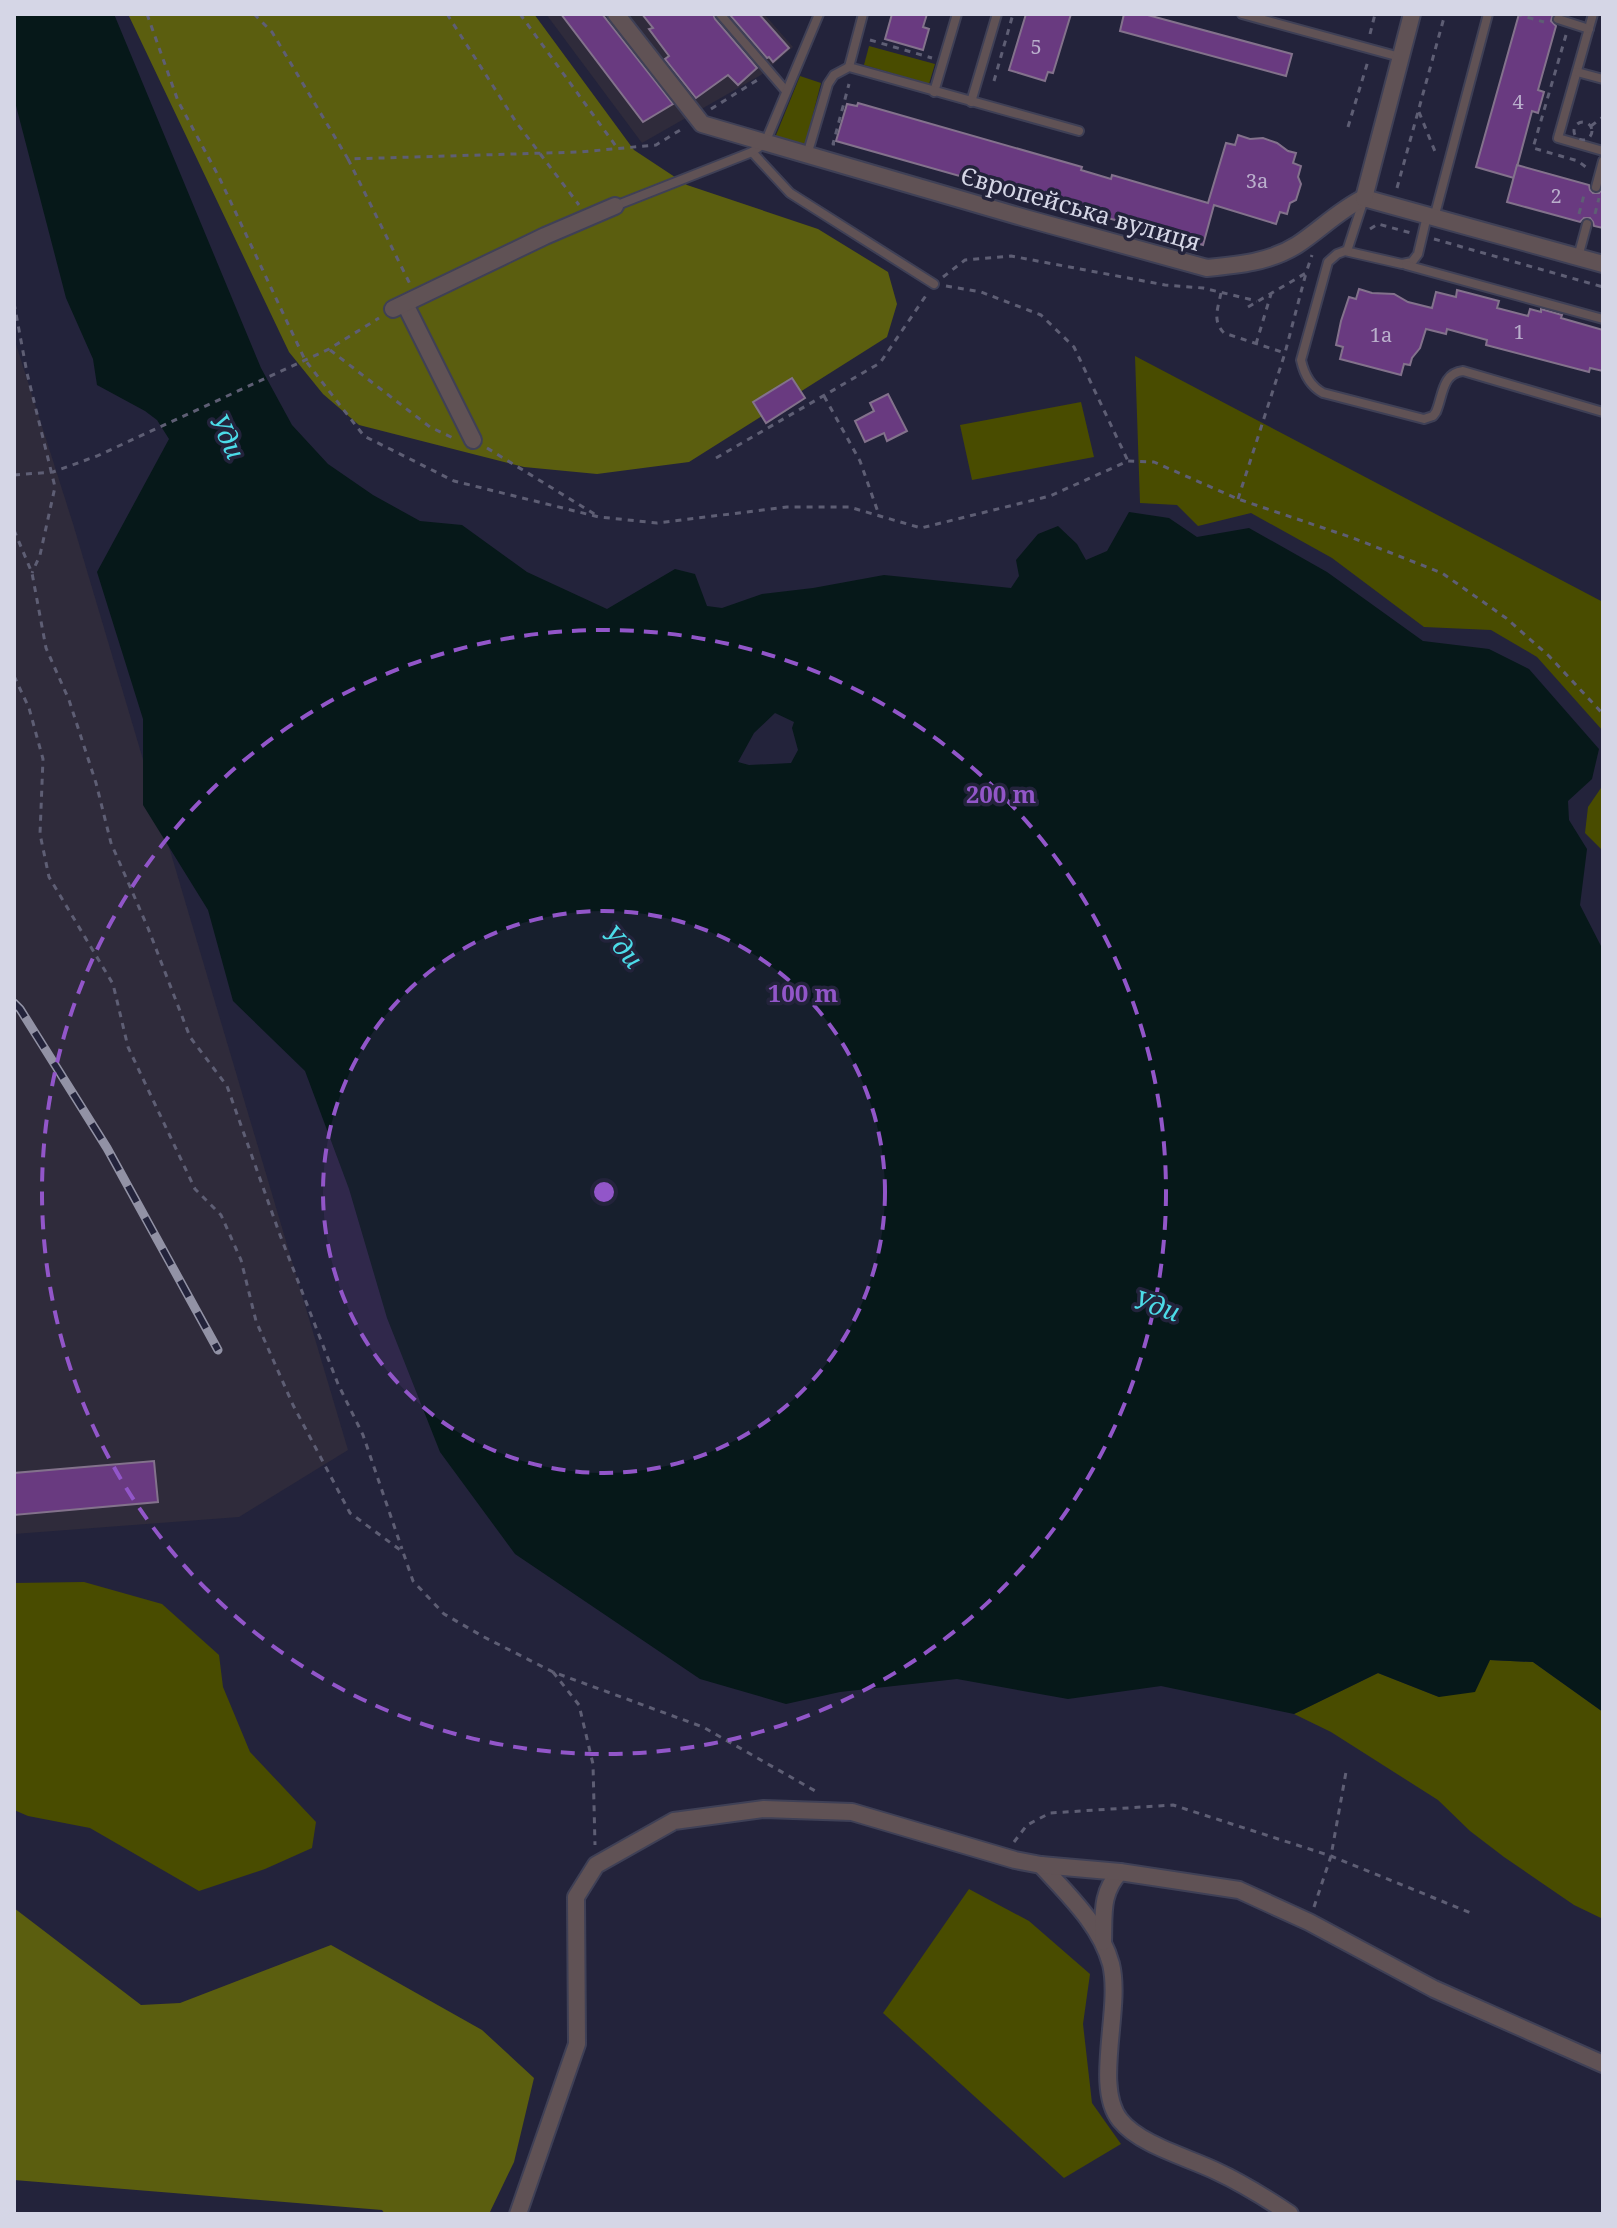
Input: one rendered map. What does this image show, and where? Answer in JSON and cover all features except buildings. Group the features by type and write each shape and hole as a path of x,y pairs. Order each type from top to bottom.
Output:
{"street":[{"path":"616,14 697,118"},
{"path":"1412,14 1364,198 1603,264"},
{"name":"Європейська вулиця","path":"697,118 702,124 758,148 807,156 1207,268 1267,260 1296,246 1364,198"},
{"path":"473,440 405,304 615,206"},
{"path":"518,2214 577,2044 576,1897 596,1865 674,1821 764,1809 852,1812 1041,1865 1120,1872 1239,1890 1309,1922 1434,1989 1603,2064"},
{"path":"1041,1865 1086,1915 1103,1942 1111,1965 1114,1989 1108,2090 1116,2114 1127,2128 1148,2141 1217,2171 1290,2214"},
{"path":"1103,1942 1105,1896 1120,1872"}],"lane":[{"path":"720,14 786,91"},
{"path":"615,206 758,148 819,14"},
{"path":"851,68 863,14"},
{"path":"934,92 957,14"},
{"path":"971,102 997,14"},
{"path":"1242,14 1401,57"},
{"path":"1424,270 1419,265 1418,254 1422,236 1445,176 1488,14"},
{"path":"1593,14 1558,138 1603,151"},
{"path":"1560,23 1589,29"},
{"path":"807,156 828,84 834,75 851,68 1079,131"},
{"path":"1577,72 1603,79"},
{"path":"758,148 790,193 934,284"},
{"path":"1592,184 1603,161"},
{"path":"1347,251 1364,198"},
{"path":"1578,257 1587,224"},
{"path":"1603,319 1347,251 1337,254 1327,265 1301,357 1305,375 1317,390 1424,419 1436,412 1448,378 1454,372 1463,371 1603,412"},
{"path":"1402,264 1412,262 1418,254"}],"path":[{"path":"147,14 178,101 219,177 305,360 364,436 454,481 599,517 657,523 787,507 849,507 921,528 1050,496 1128,461 1154,462 1238,499 1353,538 1442,573 1506,618 1549,656 1603,714"},
{"path":"14,475 53,472 97,456 329,349 405,304 348,159 272,32 254,14"},
{"path":"447,14 516,122 588,218"},
{"path":"520,14 618,149"},
{"path":"994,81 1013,14"},
{"path":"1348,127 1368,60 1367,48 1375,14"},
{"path":"1386,226 1445,14"},
{"path":"1516,14 1547,23"},
{"path":"1560,23 1566,32 1533,148 1578,161 1586,165 1589,172"},
{"path":"857,36 944,61"},
{"path":"847,148 833,144 851,68"},
{"path":"348,159 540,154 656,145 769,72"},
{"path":"1364,76 1372,79"},
{"path":"1418,111 1445,176"},
{"path":"1591,126 1603,117"},
{"path":"1579,212 1592,184"},
{"path":"1370,229 1378,224 1603,287"},
{"path":"1238,499 1285,353 1313,250"},
{"path":"716,458 880,363 934,284 965,260 1011,256 1165,285 1203,288 1257,301"},
{"path":"1248,307 1306,273"},
{"path":"934,284 981,292 1041,315 1074,347 1128,461"},
{"path":"1221,293 1216,314 1218,326 1227,336 1285,353"},
{"path":"1256,344 1271,293"},
{"path":"14,303 27,373 55,487 40,555 32,573"},
{"path":"329,349 430,427 455,439 473,440 599,517"},
{"path":"824,396 860,461 879,516"},
{"path":"14,530 32,573 46,648 69,700 96,783 111,843 190,1037 227,1086 338,1384 363,1435 413,1581 444,1614 484,1637 553,1672 703,1727 825,1797"},
{"path":"14,676 29,708 43,759 40,834 49,877 113,984 128,1047 195,1189 221,1215 241,1260 256,1321 293,1405 350,1513 403,1552"},
{"path":"553,1672 579,1705 593,1764 596,1865"},
{"path":"1309,1922 1331,1856 1346,1772"},
{"path":"1004,1856 1027,1825 1050,1813 1173,1805 1331,1856 1471,1913"}],"shaded area":[{"path":"128,14 534,14 634,150 687,185 818,229 888,272 897,304 887,337 689,462 597,474 524,467 359,425 323,394 289,352"},
{"path":"546,14 764,14 793,47 761,75 642,143"},
{"path":"869,46 935,64 929,84 864,65"},
{"path":"800,76 821,83 804,149 774,140"},
{"path":"14,338 74,527 348,1450 239,1517 14,1534"},
{"path":"1135,356 1603,602 1603,731 1537,657 1491,630 1424,627 1332,558 1251,513 1198,526 1177,505 1140,503"},
{"path":"1081,402 1094,457 972,480 960,425"},
{"path":"1603,785 1603,851 1585,833 1588,807"},
{"path":"84,1582 162,1604 219,1655 223,1687 250,1752 316,1822 312,1848 265,1869 199,1891 90,1828 28,1816 14,1810 14,1583"},
{"path":"1490,1660 1533,1662 1603,1712 1603,1919 1574,1905 1504,1857 1470,1831 1438,1800 1331,1732 1294,1714 1378,1673 1439,1697"},
{"path":"969,1889 1029,1921 1090,1974 1083,2024 1092,2103 1121,2144 1064,2178 883,2013"},
{"path":"14,1908 141,2005 180,2003 331,1945 482,2030 534,2078 514,2162 489,2214 385,2214 382,2210 14,2180"}],"water":[{"name":"Уди","path":"14,14 114,14 261,368 292,425 328,464 373,495 420,521 462,525 527,572 607,609 675,569 695,574 707,606 722,608 762,594 884,575 1011,588 1019,576 1016,560 1038,534 1058,526 1077,544 1086,560 1107,551 1129,512 1169,518 1197,537 1249,528 1327,572 1423,641 1489,649 1529,669 1599,749 1592,779 1568,801 1569,820 1587,849 1580,905 1602,948 1603,957 1603,1712 1533,1662 1490,1660 1475,1692 1439,1697 1378,1673 1294,1714 1161,1686 1068,1699 957,1679 840,1692 786,1704 700,1679 515,1554 440,1452 387,1318 349,1189 305,1071 233,1001 208,910 143,805 143,719 97,572 169,439 157,420 145,411 97,385 93,359 66,298 14,98","holes":["775,713 794,722 792,728 798,750 791,763 749,765 738,762 754,733"]}],"railway":[{"path":"14,1003 107,1148 218,1350"}]}
